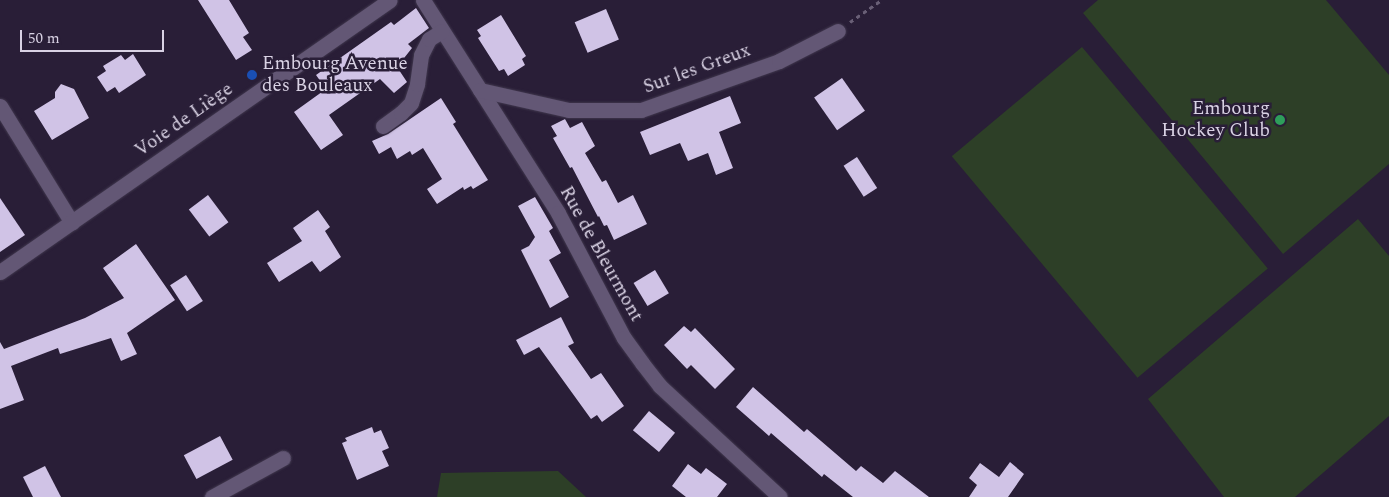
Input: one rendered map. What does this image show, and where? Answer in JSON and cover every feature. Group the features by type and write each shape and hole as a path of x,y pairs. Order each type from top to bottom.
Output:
{"street":[{"name":"Voie de Liège","path":"0,272 390,0"},
{"name":"Rue de Bleurmont","path":"423,0 558,213 624,338 642,364 660,386 780,497"},
{"path":"383,126 402,113 411,103 417,84 421,55 429,39 442,31"},
{"name":"Sur les Greux","path":"480,90 569,110 641,110 779,60 838,31"},
{"path":"0,106 72,223"},
{"path":"212,497 283,458"}],"path":[{"path":"838,31 881,0"}],"green space":[{"name":"Embourg Hockey Club","path":"1098,0 1326,0 1389,75 1389,164 1283,254 1083,13"},
{"path":"1082,47 1268,268 1138,378 952,156"},
{"path":"1358,219 1389,256 1389,416 1295,497 1224,497 1148,399"},
{"path":"558,471 586,497 437,497 441,473"}],"building":[{"path":"198,0 229,0 249,33 243,37 252,50 236,60"},
{"path":"416,8 429,28 408,44 412,48 397,67 407,82 394,93 380,79 329,115 343,135 321,150 294,112 326,89 316,75 391,22 394,25"},
{"path":"606,9 619,39 588,53 575,22"},
{"path":"501,15 526,56 522,59 525,65 508,76 504,69 499,71 478,38 481,36 477,30"},
{"path":"133,54 146,75 119,93 115,87 107,92 97,77 106,71 103,66 121,55 125,60"},
{"path":"842,78 865,111 837,130 814,98"},
{"path":"61,84 74,89 89,118 52,140 34,111 55,98 55,92"},
{"path":"730,96 741,123 719,132 733,168 716,175 708,153 688,161 680,143 650,155 640,132"},
{"path":"441,98 456,122 453,124 488,180 473,189 471,186 464,190 463,187 437,204 427,189 442,179 423,148 412,155 410,151 397,159 391,147 379,154 372,141 388,134"},
{"path":"565,119 570,128 582,122 595,146 585,153 602,182 606,180 618,203 633,195 647,224 614,240 607,225 604,226 598,217 572,167 570,168 553,138 557,136 551,126"},
{"path":"857,157 877,188 864,197 844,166"},
{"path":"208,195 228,222 209,237 189,209"},
{"path":"535,197 553,228 549,231 561,253 549,260 569,297 550,308 521,250 529,246 535,237 518,206"},
{"path":"0,198 25,235 0,252"},
{"path":"318,210 330,227 325,231 341,257 320,272 312,261 279,282 267,263 302,241 293,228"},
{"path":"136,244 175,300 127,333 137,354 121,361 111,338 60,354 58,348 11,366 24,400 0,409 0,342 4,349 85,318 124,298 103,268"},
{"path":"655,270 669,293 647,306 634,283"},
{"path":"186,275 203,301 187,311 170,285"},
{"path":"561,317 574,343 568,346 591,379 601,373 624,406 602,422 597,415 591,419 539,347 524,355 516,340"},
{"path":"684,326 691,332 695,328 735,369 715,389 691,365 687,369 664,345"},
{"path":"753,387 804,432 807,429 856,471 861,466 883,483 895,471 929,497 853,497 824,474 822,477 771,433 769,436 736,407"},
{"path":"649,411 675,433 659,452 633,430"},
{"path":"372,427 374,433 381,430 389,448 382,451 389,466 357,480 342,443 347,441 345,438"},
{"path":"220,436 233,460 196,479 184,455"},
{"path":"1010,462 1024,474 1008,497 969,497 977,485 969,478 980,463 999,477"},
{"path":"688,464 701,474 706,468 727,484 717,497 686,497 672,486"},
{"path":"45,466 61,497 33,497 23,477"}],"place":[{"name":"Embourg Avenue des Bouleaux","path":"252,75"},
{"name":"Embourg Hockey Club","path":"1280,120"}]}
